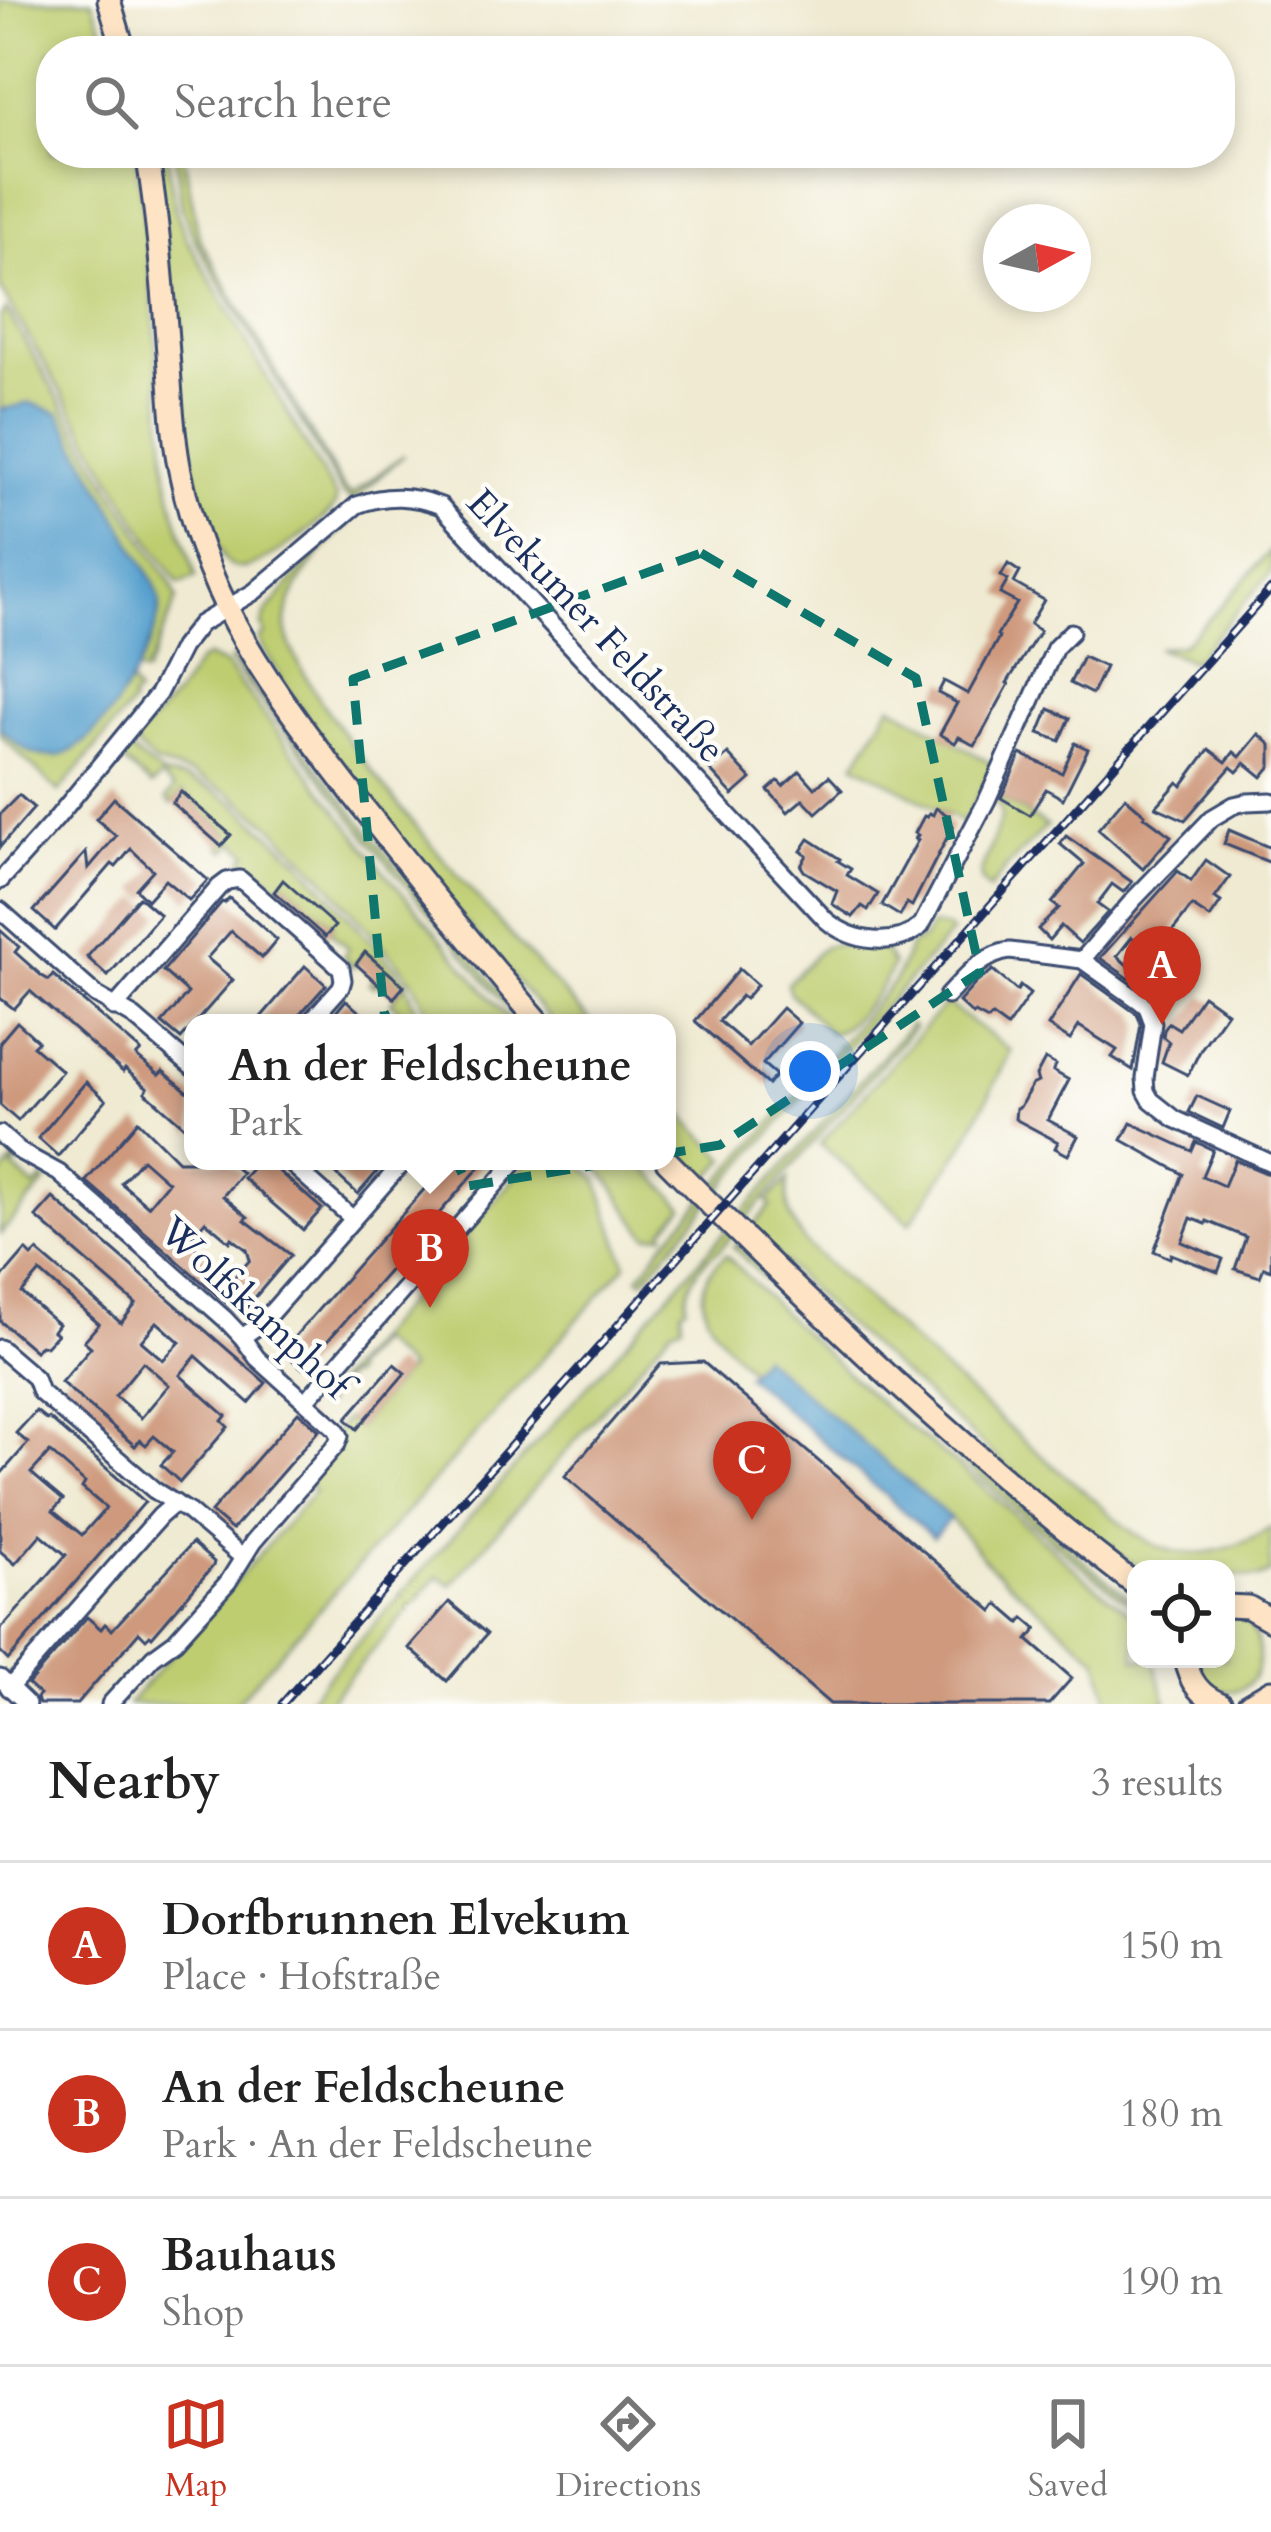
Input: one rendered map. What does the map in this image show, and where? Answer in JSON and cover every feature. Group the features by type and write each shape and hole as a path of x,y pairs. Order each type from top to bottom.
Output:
{"main road":[{"path":"109,0 120,36"},
{"path":"149,168 179,466 207,566 226,610 300,726 532,1014"},
{"path":"676,1170 920,1405 1127,1578"},
{"path":"1235,1605 1268,1612"},
{"path":"1188,1668 1209,1702"},
{"path":"1249,1704 1271,1691"}],"street":[{"name":"Elvekumer Feldstraße","path":"0,881 146,709 200,624 254,592 357,505 374,499 396,496 441,506 826,920 862,938 896,938 916,932 925,920 987,800 1055,648 1071,632"},
{"path":"1082,960 1212,818 1234,805 1271,801"},
{"path":"115,1008 219,886 240,879 341,968 340,987 317,1014"},
{"path":"0,910 96,995 134,1017 184,1060"},
{"path":"947,996 974,968 999,952 1082,960 1141,1002 1151,1015 1154,1032 1145,1078 1150,1100 1175,1119 1271,1163"},
{"name":"Wolfskamphof","path":"0,1134 19,1151 59,1173 242,1336 257,1358 336,1429 339,1441 242,1558"},
{"path":"298,1170 353,1220"},
{"path":"242,1336 262,1324 396,1170"},
{"path":"306,1402 508,1170"},
{"path":"0,1348 34,1378 40,1392 242,1558 228,1582 188,1627 110,1704"},
{"path":"27,1704 4,1683 175,1503"}],"highlighted area":[{"path":"701,553 916,678 980,972 720,1145 468,1186 384,1012 353,679"}],"green space":[{"path":"0,0 92,0 105,36 36,36 36,168 138,168 167,475 196,577 179,584 0,288"},
{"path":"158,168 169,168 175,209 187,239 336,497 329,513 306,532 252,566 229,564 214,543 190,449 175,350"},
{"path":"177,168 186,168 199,238 343,488 351,495 404,455 352,501 343,494 195,240 182,208"},
{"path":"6,309 177,599 147,672 138,671 129,680 137,694 132,704 59,792 0,735 0,316"},
{"path":"349,522 300,581 286,622 296,657 324,706 416,827 584,1014 545,1014 361,793 261,644 266,613 317,551"},
{"path":"1271,550 1271,573 1193,661 1157,648 1182,645"},
{"path":"207,657 226,665 380,866 504,1014 429,1014 396,961 268,823 231,794 191,774 156,764 133,743"},
{"path":"231,661 520,1014 514,1014 376,849"},
{"path":"891,705 994,765 964,823 855,764"},
{"path":"128,749 162,775 186,779 233,802 300,861 405,980 418,1014 403,1014 391,1002 404,987 387,972 374,987 369,983 382,966 366,953 353,967 343,956 349,948 330,932 334,925 313,907 299,922 292,916 305,900 284,881 275,890 259,869 250,879 244,875 243,860 248,853 235,842 226,851 221,847 230,834 209,816 199,816 203,810 182,792 171,804 166,799 174,789 161,777 152,786 120,759"},
{"path":"996,795 1047,826 989,890 981,881 981,872 1001,819"},
{"path":"932,925 952,932 643,1281 639,1277 665,1242 895,980 911,945 923,939"},
{"path":"824,946 885,950 893,965 869,1003 836,1033 829,1032 790,993 787,984"},
{"path":"946,1003 1011,1051 964,1145 910,1223 820,1144"},
{"path":"911,1024 914,1027 700,1267 681,1309 682,1324 671,1329 451,1585 438,1576 326,1704 303,1704"},
{"path":"676,1109 726,1159 703,1185 676,1156"},
{"path":"18,1157 13,1168 35,1187 43,1179 46,1182 0,1234 0,1177"},
{"path":"521,1170 587,1170 597,1179 626,1265 235,1704 128,1704 314,1492 308,1485 340,1425 346,1419 357,1428 408,1369 375,1338"},
{"path":"600,1170 648,1170 684,1207 663,1230 665,1234 648,1236"},
{"path":"788,1179 790,1214 807,1245 1122,1524 1154,1545 1193,1553 1234,1546 1271,1528 1271,1573 1259,1578 1235,1576 1235,1560 1128,1560 1056,1510 839,1318 750,1229 771,1205 767,1201"},
{"path":"736,1244 847,1351 1127,1596 1127,1601 841,1354 733,1247"},
{"path":"726,1255 890,1412 1127,1610 1127,1668 1157,1668 1167,1704 1110,1704 1098,1659 991,1567 950,1518 761,1357 750,1370 708,1316 703,1290 713,1268"},
{"path":"377,1341 350,1377 320,1408 318,1403"},
{"path":"1235,1616 1249,1624 1256,1636 1258,1664 1246,1686 1233,1691 1217,1689 1200,1668 1235,1668"}],"water":[{"path":"30,403 59,413 152,579 160,602 149,645 124,694 91,736 57,756 33,753 0,728 0,410"},
{"path":"762,1356 950,1518 933,1537 746,1375"}],"building":[{"path":"1008,564 1020,572 1014,583 1044,600 1030,624 1040,631 975,746 959,737 955,743 940,734 957,703 938,693 944,681 968,694 999,637 1017,603 1000,594 1008,580 1001,576"},
{"path":"1083,657 1105,667 1092,694 1070,683"},
{"path":"1049,709 1070,718 1060,741 1039,733"},
{"path":"1259,734 1271,745 1271,766 1262,777 1245,763 1237,772 1231,767 1185,820 1156,807 1178,782 1182,786 1209,749 1226,762 1234,752 1240,757"},
{"path":"1075,743 1088,749 1063,799 1046,789 1030,815 1001,798 1021,754 1062,773"},
{"path":"728,754 751,779 733,795 710,770"},
{"path":"800,771 815,788 829,776 842,790 816,813 803,799 788,812 768,790 778,781 783,786"},
{"path":"181,792 231,835 221,846 172,803"},
{"path":"19,795 34,808 0,847 0,814"},
{"path":"1125,797 1171,836 1143,869 1098,829"},
{"path":"114,798 208,880 189,900 165,880 147,900 136,889 153,870 131,849 55,930 34,911 86,852 88,869 116,836 96,819"},
{"path":"936,808 949,816 946,822 953,826 912,906 907,903 900,916 882,905 918,840 915,833 924,816 933,815"},
{"path":"1229,830 1271,848 1271,863 1224,844"},
{"path":"1066,836 1132,882 1123,892 1112,884 1097,904 1108,912 1080,943 1061,926 1049,940 1038,929 1059,908 1052,903 1084,864 1060,844"},
{"path":"809,839 851,869 847,875 878,894 868,910 862,906 853,917 832,904 837,891 804,871 801,866 807,855 801,851"},
{"path":"1206,860 1230,877 1215,898 1221,902 1210,918 1192,906 1163,943 1192,968 1178,988 1139,967 1153,953 1132,937 1117,956 1142,978 1137,984 1100,958 1178,871 1191,881"},
{"path":"283,880 335,926 325,937 274,892"},
{"path":"139,897 160,915 108,976 87,957"},
{"path":"229,898 277,940 262,958 231,931 207,958 233,980 203,1014 184,1014 181,1039 162,1023 188,993 163,971"},
{"path":"0,930 19,947 15,952 42,976 49,980 53,975 141,1051 136,1056 184,1088 184,1126 145,1092 148,1088 30,991 14,1009 0,998"},
{"path":"365,952 404,986 394,998 356,964"},
{"path":"305,966 326,985 300,1014 264,1014"},
{"path":"739,969 757,985 719,1021 748,1046 782,1008 799,1023 763,1064 776,1075 768,1085 695,1021"},
{"path":"993,970 1017,991 1020,986 1030,994 1007,1027 992,1016 988,1020 973,1015 959,1002"},
{"path":"1081,974 1137,1014 1141,1024 1133,1070 1112,1057 1117,1050 1079,1026 1070,1040 1048,1026"},
{"path":"1203,995 1227,1012 1188,1075 1162,1062 1169,1042 1163,1037 1164,1030 1169,1023 1179,1029"},
{"path":"346,1000 362,1014 334,1014"},
{"path":"17,1022 38,1041 33,1046 62,1071 18,1121 0,1105 0,1042"},
{"path":"1045,1059 1056,1065 1053,1071 1069,1080 1048,1120 1078,1136 1068,1155 1055,1148 1058,1142 1015,1119 1016,1108 1038,1082 1036,1076"},
{"path":"86,1082 106,1100 58,1156 38,1138"},
{"path":"1197,1096 1230,1111 1223,1128 1189,1112"},
{"path":"138,1121 178,1161 184,1161 184,1170 242,1173 223,1196 248,1217 245,1220 291,1255 240,1315 86,1181","holes":["142,1159 168,1182 148,1206 121,1183","205,1221 230,1242 232,1238 247,1250 250,1260 233,1279 188,1241"]},
{"path":"1131,1123 1192,1151 1196,1142 1213,1150 1202,1176 1224,1186 1235,1160 1271,1175 1271,1270 1264,1267 1260,1277 1235,1269 1246,1237 1191,1218 1182,1242 1223,1259 1218,1272 1154,1251 1183,1174 1122,1140"},
{"path":"250,1170 277,1170 322,1209 303,1230 243,1178"},
{"path":"342,1170 377,1172 358,1194 337,1175"},
{"path":"441,1170 477,1170 303,1369 282,1351"},
{"path":"53,1198 266,1383 249,1403 196,1356 180,1375 226,1416 222,1421 228,1427 180,1482 161,1465 173,1452 154,1436 146,1445 140,1440 135,1446 61,1382 91,1347 84,1341 99,1324 40,1272 22,1293 58,1324 53,1331 57,1334 35,1351 0,1321 0,1280 26,1250 32,1256 37,1251 121,1323 136,1304 36,1217","holes":["157,1322 180,1342 163,1360 141,1341","143,1362 169,1385 141,1418 115,1396"]},
{"path":"703,1362 993,1611 998,1604 1020,1623 1024,1618 1037,1629 1028,1640 1072,1678 1049,1704 830,1704 565,1476 661,1364"},
{"path":"394,1364 405,1373 357,1429 346,1419"},
{"path":"36,1411 145,1502 8,1660 0,1652 0,1630 66,1555 41,1534 15,1564 0,1551 0,1475 28,1443 16,1433","holes":["50,1452 85,1483 82,1488 106,1508 82,1535 53,1511 63,1500 31,1473"]},
{"path":"298,1412 319,1430 232,1530 211,1512"},
{"path":"192,1543 213,1566 152,1637 146,1639 139,1632 77,1704 39,1704 40,1695 28,1684 87,1617 101,1629 105,1624 112,1630"},
{"path":"449,1602 487,1634 447,1681 409,1648"}],"railway":[{"path":"282,1704 1271,589"}],"place":[{"name":"Dorfbrunnen Elvekum","path":"1162,1025"},
{"name":"An der Feldscheune","path":"430,1308"},
{"name":"Bauhaus","path":"752,1520"}]}
